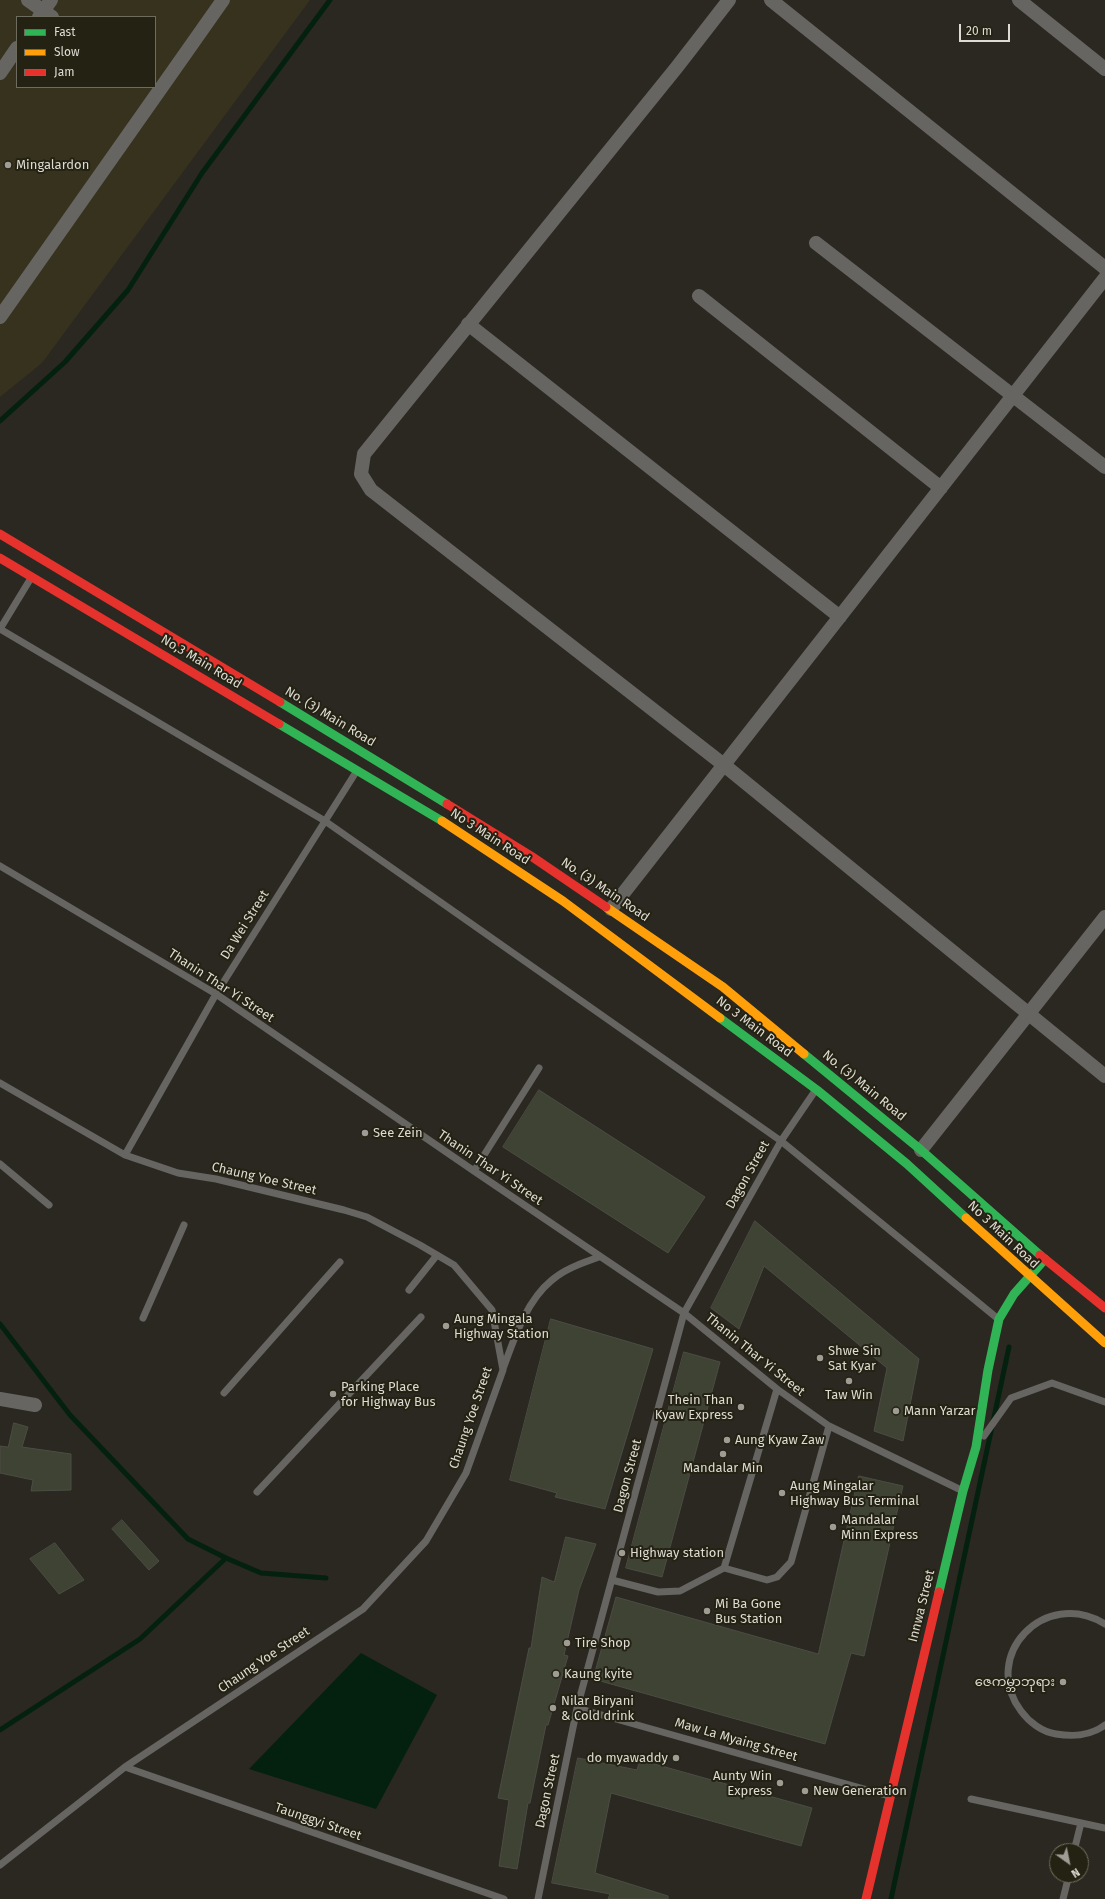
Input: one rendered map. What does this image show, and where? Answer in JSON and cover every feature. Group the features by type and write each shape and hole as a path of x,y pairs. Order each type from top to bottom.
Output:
{"main road":[{"path":"0,534 37,568"},
{"path":"0,558 37,568"},
{"name":"No,3 Main Road","path":"37,568 362,761"},
{"name":"No. (3) Main Road","path":"37,568 362,761 531,856 604,918 723,987 914,1157 1045,1259 1105,1308"},
{"name":"No 3 Main Road","path":"362,761 427,811 563,901 604,918 817,1090 914,1157 1029,1276 1105,1343"},
{"name":"Innwa Street","path":"866,1899 889,1796 963,1491 976,1448 988,1370 999,1319 1014,1294 1045,1259"}],"street":[{"path":"28,0 46,11"},
{"path":"156,87 223,0"},
{"path":"729,0 677,67 364,454 361,474 371,490 724,765 1029,1016 1105,1076"},
{"path":"771,0 1105,268"},
{"path":"1019,0 1105,69"},
{"path":"0,72 16,49"},
{"path":"0,317 154,90"},
{"path":"816,243 1105,467"},
{"path":"604,918 1105,278"},
{"path":"699,296 941,488"},
{"path":"468,324 840,617"},
{"path":"914,1157 1029,1016 1105,917"},
{"path":"0,1399 35,1405"}],"lane":[{"path":"37,568 0,629 325,821 781,1141 999,1319"},
{"name":"Da Wei Street","path":"125,1155 216,994 362,761"},
{"name":"Thanin Thar Yi Street","path":"0,866 216,994 474,1172 684,1313 777,1389 829,1426 963,1491"},
{"path":"474,1172 540,1068"},
{"name":"Chaung Yoe Street","path":"0,1083 125,1155 178,1173 216,1179 367,1217 437,1255 454,1265 492,1310 503,1370 466,1474 426,1541 363,1609 125,1767 0,1865"},
{"name":"Dagon Street","path":"538,1899 577,1708 684,1313 781,1141 817,1090"},
{"path":"0,1164 49,1205"},
{"path":"143,1318 184,1225"},
{"path":"409,1290 437,1255"},
{"path":"503,1370 527,1309 551,1280 572,1267 599,1256"},
{"path":"224,1393 340,1262"},
{"path":"257,1492 421,1317"},
{"path":"976,1448 1012,1398 1052,1383 1105,1402"},
{"path":"724,1568 777,1389"},
{"path":"612,1580 658,1592 680,1591 724,1568 767,1580 777,1577 791,1562 829,1426"},
{"path":"1105,1624 1092,1616 1068,1612 1044,1618 1025,1632 1018,1643 1012,1653 1008,1677 1014,1701 1028,1720 1049,1733 1073,1737 1097,1731 1105,1725"},
{"name":"Maw La Myaing Street","path":"577,1708 889,1796"},
{"name":"Taunggyi Street","path":"125,1767 504,1899"},
{"path":"971,1799 1105,1828"},
{"path":"1076,1843 1081,1823"},
{"path":"1063,1899 1067,1883"}],"shaded area":[{"path":"0,0 310,0 42,363 0,397"},
{"path":"361,1653 437,1695 376,1809 249,1769"}],"building":[{"path":"539,1090 705,1197 668,1253 503,1147"},
{"path":"755,1221 919,1359 903,1441 874,1431 887,1368 764,1266 739,1329 711,1308"},
{"path":"551,1319 653,1349 605,1509 555,1497 557,1493 510,1480"},
{"path":"684,1352 720,1362 662,1577 626,1568"},
{"path":"14,1423 28,1427 22,1447 71,1454 71,1490 31,1491 33,1480 0,1473 0,1446 8,1447"},
{"path":"859,1476 903,1486 864,1656 851,1653 825,1744 593,1679 616,1597 818,1654"},
{"path":"122,1520 159,1561 149,1570 112,1529"},
{"path":"566,1537 596,1544 579,1590 564,1655 568,1656 548,1725 546,1725 530,1803 528,1803 517,1869 499,1866 509,1800 498,1798 529,1648 531,1648 542,1577 554,1582"},
{"path":"55,1543 84,1580 59,1594 30,1559"},
{"path":"578,1758 637,1770 640,1760 812,1808 801,1846 611,1793 595,1873 668,1896 668,1899 608,1899 610,1894 552,1883"}],"waterway":[{"path":"0,421 65,362 128,290 202,173 330,0"},
{"path":"0,1324 70,1415 188,1539 261,1573 326,1578"},
{"path":"891,1899 1009,1347"},
{"path":"0,1730 140,1639 226,1558"}],"traffic: fast":[{"path":"280,702 447,804"},
{"path":"279,724 442,821"},
{"path":"720,1018 817,1090 907,1164 966,1218"},
{"path":"804,1054 921,1150 1040,1255"},
{"path":"939,1592 963,1491 976,1447 988,1370 999,1319 1014,1294 1045,1259"}],"traffic: slow":[{"path":"442,821 563,901 720,1018"},
{"path":"606,907 723,987 804,1054"},
{"path":"966,1218 1105,1343"}],"traffic: jam":[{"path":"0,534 280,702"},
{"path":"0,558 279,724"},
{"path":"447,804 531,856 606,907"},
{"path":"1040,1255 1105,1308"},
{"path":"866,1899 939,1592"}],"place":[{"name":"Mingalardon","path":"8,165"},
{"name":"See Zein","path":"365,1133"},
{"name":"Aung Mingala Highway Station","path":"446,1326"},
{"name":"Shwe Sin Sat Kyar","path":"820,1358"},
{"name":"Taw Win","path":"849,1381"},
{"name":"Parking Place for Highway Bus","path":"333,1394"},
{"name":"Thein Than Kyaw Express","path":"741,1407"},
{"name":"Mann Yarzar","path":"896,1411"},
{"name":"Aung Kyaw Zaw","path":"727,1440"},
{"name":"Mandalar Min","path":"723,1454"},
{"name":"Aung Mingalar Highway Bus Terminal","path":"782,1493"},
{"name":"Mandalar Minn Express","path":"833,1527"},
{"name":"Highway station","path":"622,1553"},
{"name":"Mi Ba Gone Bus Station","path":"707,1611"},
{"name":"Tire Shop","path":"567,1643"},
{"name":"Kaung kyite","path":"556,1674"},
{"name":"ဇေကမ္ဘာဘုရား","path":"1063,1682"},
{"name":"Nilar Biryani & Cold drink","path":"553,1708"},
{"name":"do myawaddy","path":"676,1758"},
{"name":"Aunty Win Express","path":"780,1783"},
{"name":"New Generation","path":"805,1791"}]}
